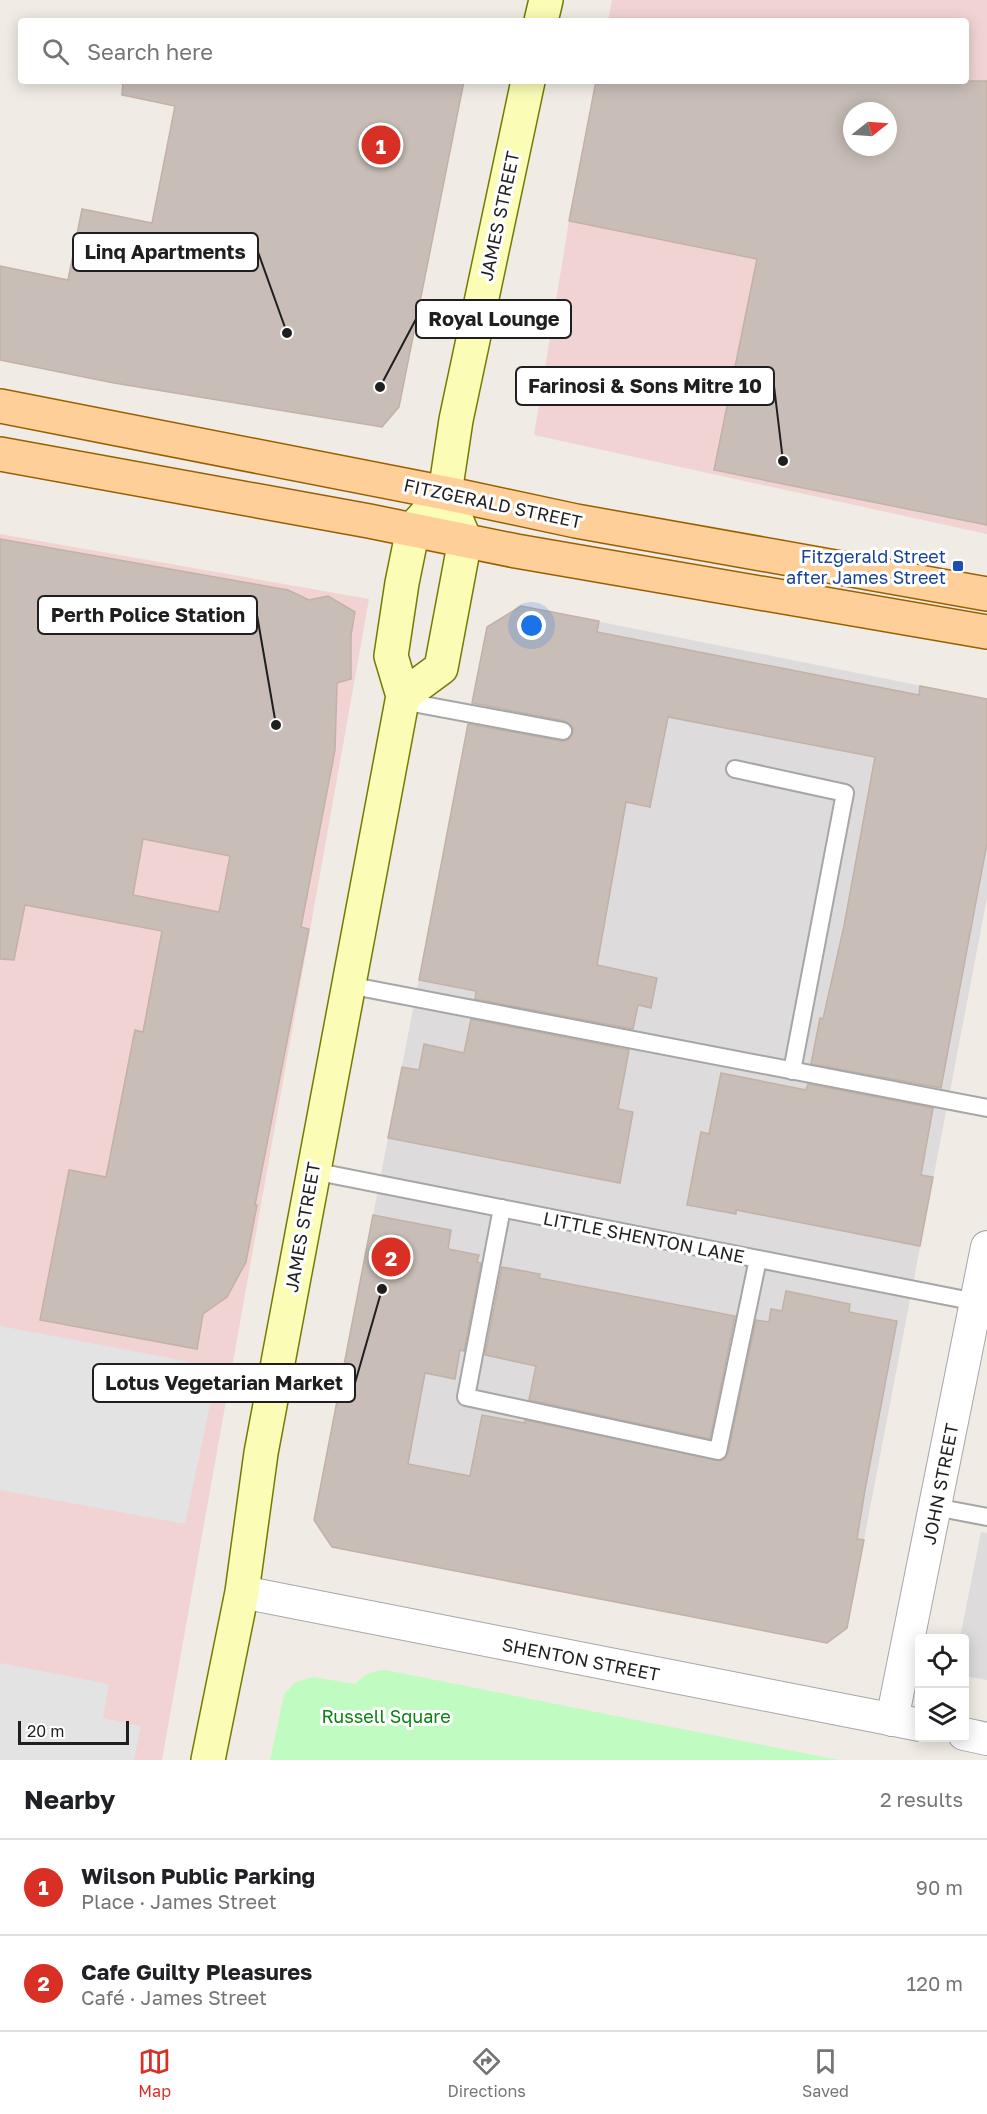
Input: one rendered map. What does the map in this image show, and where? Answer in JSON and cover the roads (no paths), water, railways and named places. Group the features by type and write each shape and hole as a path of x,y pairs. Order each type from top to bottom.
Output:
{"main road":[{"name":"FITZGERALD STREET","path":"0,406 445,493 576,521 987,594"},
{"path":"0,454 413,529 516,550 987,632"}],"street":[{"path":"542,18 546,0"},
{"name":"JAMES STREET","path":"445,493 456,420 527,84"},
{"path":"403,699 441,668 465,540 445,493 413,529"},
{"name":"JAMES STREET","path":"208,1760 242,1592 261,1453 403,699 391,656 413,529"},
{"name":"JOHN STREET","path":"906,1723 935,1507 987,1247"},
{"name":"SHENTON STREET","path":"242,1592 906,1723"},
{"path":"969,1735 987,1738"}],"lane":[{"path":"403,699 563,731"},
{"path":"735,769 845,793 792,1071"},
{"path":"348,985 987,1108"},
{"name":"LITTLE SHENTON LANE","path":"313,1172 976,1302"},
{"path":"502,1209 466,1397 718,1452 758,1259"},
{"path":"935,1507 987,1517"}],"place":[{"name":"Wilson Public Parking","path":"381,145"},
{"name":"Linq Apartments","path":"287,333"},
{"name":"Royal Lounge","path":"380,387"},
{"name":"Farinosi & Sons Mitre 10","path":"783,461"},
{"name":"Fitzgerald Street after James Street","path":"958,566"},
{"name":"Perth Police Station","path":"276,725"},
{"name":"Cafe Guilty Pleasures","path":"391,1257"},
{"name":"Lotus Vegetarian Market","path":"382,1289"}],"park label":[{"name":"Russell Square","path":"386,1716"}]}
